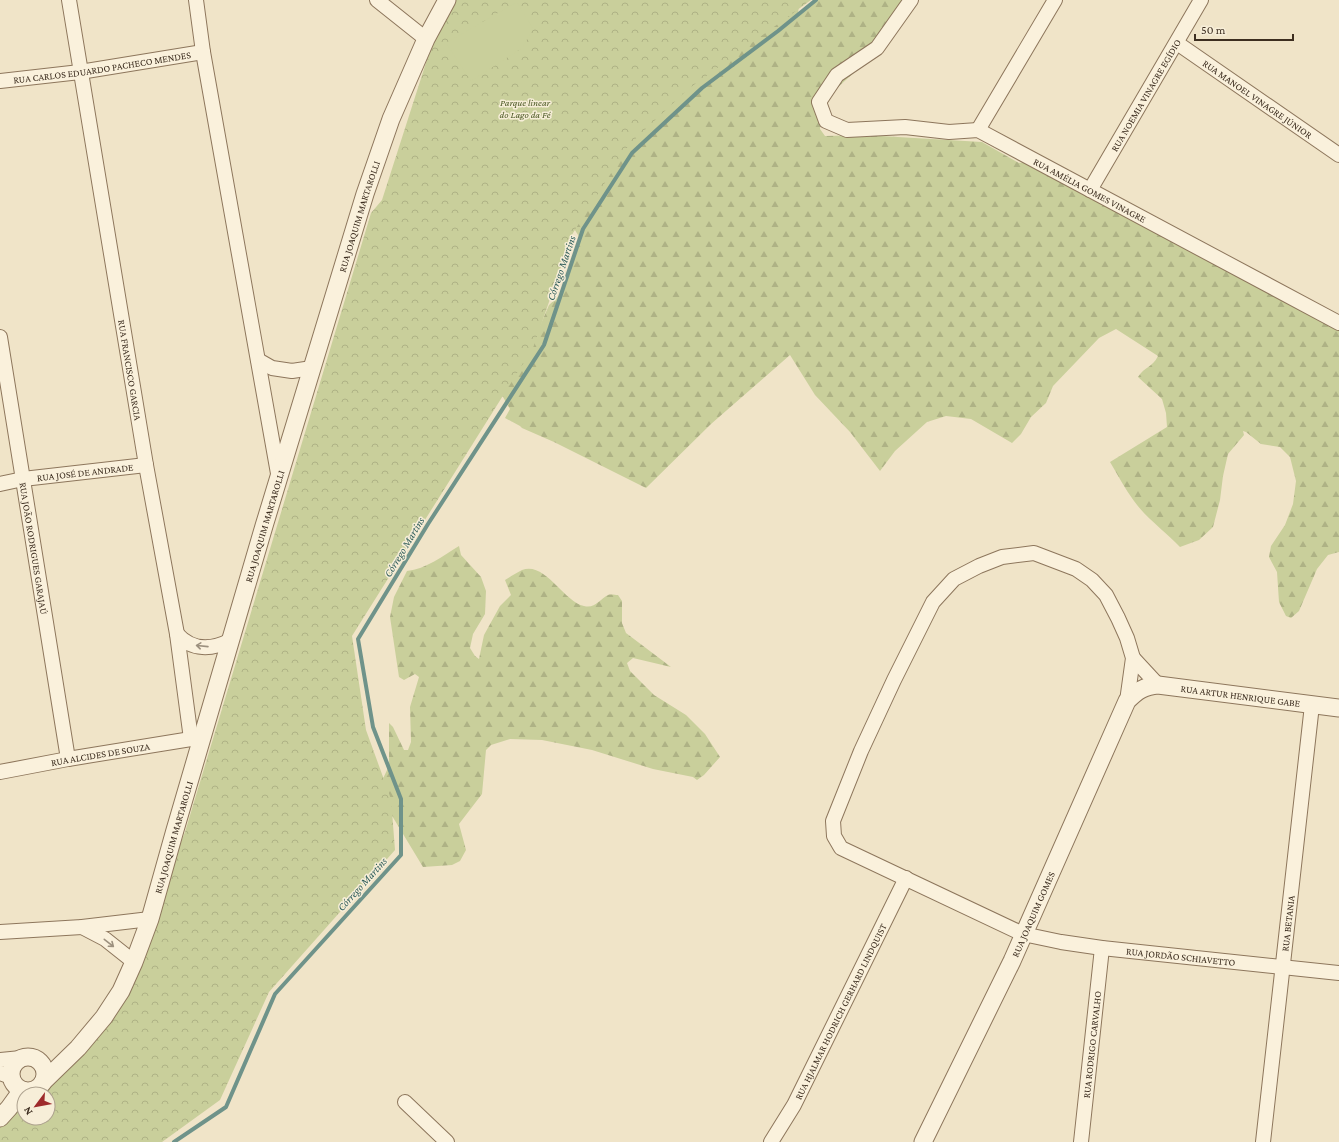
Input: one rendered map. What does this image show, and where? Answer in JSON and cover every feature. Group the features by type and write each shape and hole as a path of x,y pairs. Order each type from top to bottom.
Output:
{"street":[{"name":"RUA FRANCISCO GARCIA","path":"69,0 146,465 196,739"},
{"path":"196,0 203,52 279,479"},
{"path":"377,0 426,39"},
{"name":"RUA JOAQUIM MARTAROLLI","path":"43,1082 78,1048 104,1017 120,991 134,962 150,919 196,739 231,640 365,194 391,119 426,39 447,0"},
{"path":"911,0 877,48 837,74 819,102 826,122 847,130 905,127 949,132 978,130 1055,0"},
{"name":"RUA NOEMIA VINAGRE EGÍDIO","path":"1090,190 1202,0"},
{"name":"RUA MANOEL VINAGRE JÚNIOR","path":"1177,42 1339,155"},
{"name":"RUA CARLOS EDUARDO PACHECO MENDES","path":"0,81 80,72 203,52"},
{"name":"RUA AMÉLIA GOMES VINAGRE","path":"978,130 1339,323"},
{"name":"RUA JOÃO RODRIGUES GARAJAÚ","path":"0,337 68,759"},
{"path":"258,360 272,368 292,371 312,368"},
{"name":"RUA JOSÉ DE ANDRADE","path":"0,484 146,465"},
{"name":"RUA JORDÃO SCHIAVETTO","path":"1133,658 1127,638 1106,595 1092,580 1076,568 1034,553 1002,557 979,566 954,579 933,602 861,751 833,822 834,836 841,848 1024,934 1061,942 1102,948 1339,973"},
{"path":"177,634 184,642 211,647 219,646 231,640"},
{"path":"1133,658 1150,686"},
{"path":"1128,701 1133,658"},
{"name":"RUA JOAQUIM GOMES","path":"923,1142 1012,961 1128,701 1135,693 1150,686"},
{"name":"RUA ARTUR HENRIQUE GABE","path":"1150,686 1339,708"},
{"name":"RUA BETANIA","path":"1263,1142 1312,705"},
{"name":"RUA ALCIDES DE SOUZA","path":"0,772 68,759 196,739"},
{"name":"RUA HJALMAR HODRICH GERHARD LINDQUIST","path":"771,1142 794,1105 906,878"},
{"path":"0,932 82,927 150,919"},
{"path":"82,927 104,939 134,962"},
{"name":"RUA RODRIGO CARVALHO","path":"1082,1142 1102,948"},
{"path":"38,1061 78,1048"},
{"path":"0,1060 27,1057 38,1061 42,1065 45,1077 43,1082 38,1086"},
{"path":"17,1086 5,1075 11,1071 16,1061 21,1058"},
{"path":"0,1118 16,1098"},
{"path":"405,1102 447,1142"}],"green space":[{"name":"Parque linear do Lago da Fé","path":"456,0 811,0 687,90 629,145 573,233 533,348 352,636 366,730 391,799 395,850 269,992 220,1100 162,1142 0,1142 0,1121 16,1107 16,1126 56,1126 56,1086 40,1086 61,1068 111,1015 185,832 371,213 382,200 432,44"},
{"path":"815,0 913,0 891,39 826,98 820,115 820,129 825,136 864,135 982,142 1019,163 1031,161 1339,330 1339,552 1328,555 1317,569 1299,611 1291,618 1286,616 1279,602 1277,572 1269,557 1271,546 1285,525 1293,504 1296,481 1290,457 1280,447 1261,444 1243,431 1244,435 1228,454 1220,500 1213,527 1199,540 1180,547 1139,507 1110,462 1167,427 1166,413 1162,399 1138,377 1156,360 1158,356 1116,329 1099,338 1053,386 1046,403 1031,417 1021,434 1012,443 971,419 946,416 927,422 895,451 880,471 850,432 815,395 790,355 711,424 646,488 554,442 522,428 505,418 510,409 503,397 484,377 534,340 549,305 561,294 580,238 569,221 602,147 799,5 798,14"},
{"path":"517,2 533,29 522,48 471,81 446,43"},
{"path":"459,546 461,555 481,577 486,591 485,614 473,634 470,648 475,656 479,659 484,635 500,606 511,595 505,580 522,570 530,569 538,571 546,576 576,603 584,606 588,607 594,605 608,595 618,595 622,601 622,623 626,633 671,667 633,658 627,663 630,671 654,695 686,715 705,734 720,757 704,775 697,780 693,777 653,769 592,750 542,740 510,739 491,745 486,750 482,794 459,824 466,850 460,861 452,865 423,867 377,791 389,766 389,723 393,727 404,750 408,750 411,742 410,707 419,677 415,674 404,680 399,677 390,617 394,597 407,571 428,565"}],"waterway":[{"name":"Córrego Martins","path":"174,1142 226,1107 275,994 401,855 401,799 373,727 358,639 428,524 544,345 583,229 632,153 702,88 778,31 816,0"}]}
